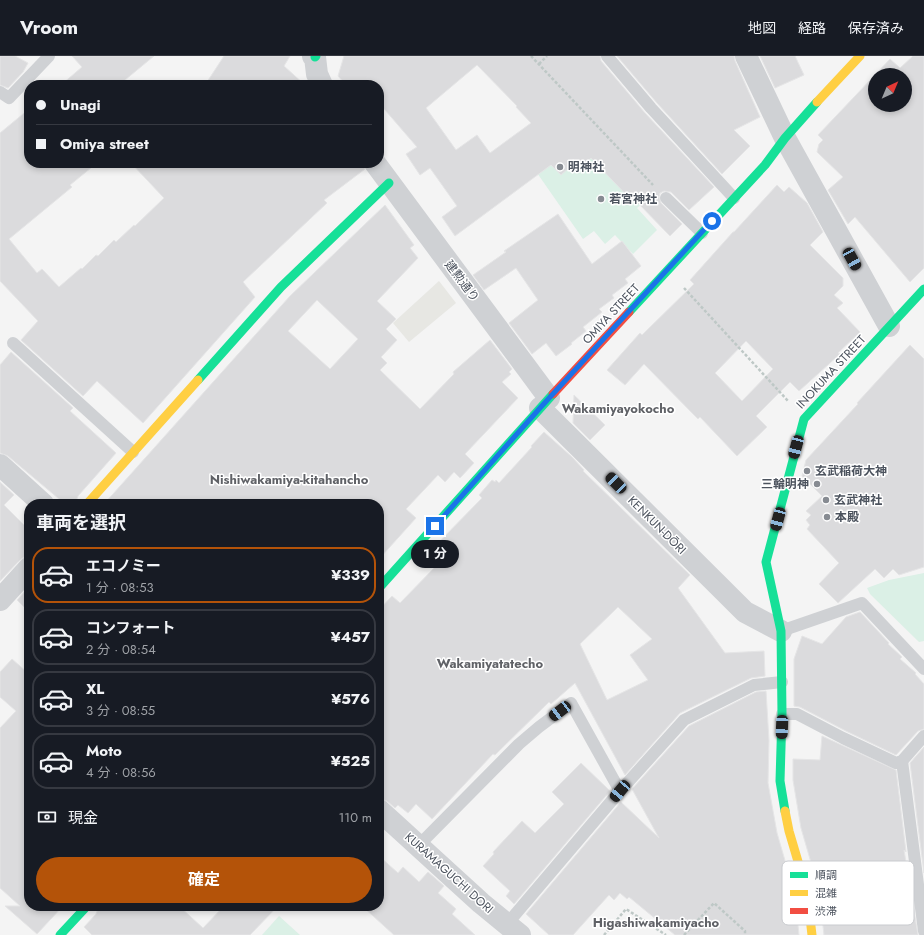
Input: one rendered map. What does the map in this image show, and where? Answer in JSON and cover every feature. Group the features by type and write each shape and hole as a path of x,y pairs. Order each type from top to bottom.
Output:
{"street":[{"path":"314,56 317,74 320,80"},
{"path":"746,56 785,138 889,326"},
{"name":"OMIYA STREET","path":"384,582 545,403 765,164 785,138 860,56"},
{"name":"建勲通り","path":"378,168 545,403"},
{"path":"92,499 280,287 389,183"},
{"name":"INOKUMA STREET","path":"798,861 783,801 780,781 782,714 781,631 766,562 804,419 924,289"},
{"name":"KENKUN-DŌRI","path":"545,403 745,612 781,631"},
{"path":"0,465 37,499"},
{"path":"0,600 24,574"},
{"name":"KURAMAGUCHI DORI","path":"384,815 513,930"},
{"path":"60,935 82,911"},
{"name":"INOKUMA STREET","path":"811,925 812,935"}],"lane":[{"path":"26,80 49,56"},
{"path":"607,56 734,198"},
{"path":"0,92 9,98 24,82"},
{"path":"666,198 702,233"},
{"path":"13,343 134,452"},
{"path":"781,631 862,603 924,668"},
{"path":"513,930 620,791 684,720 754,686 782,682"},
{"path":"418,846 519,744 571,703 620,791"},
{"path":"782,714 798,714 843,738 896,763 902,761 924,736"},
{"path":"902,761 922,903 924,931"}],"path":[{"path":"531,56 666,198"},
{"path":"539,64 547,56"},
{"path":"667,270 804,419"},
{"path":"684,935 714,903 745,931 746,935"},
{"path":"604,935 626,909 666,935"}],"shaded area":[{"path":"439,281 456,303 409,342 393,323"}],"green space":[{"name":"若宮神社","path":"590,119 657,190 637,208 657,230 633,254 615,235 605,244 594,231 583,239 535,170"},
{"path":"924,573 924,641 919,642 870,594 867,588 889,580"},
{"path":"279,916 300,935 262,935"}],"building":[{"path":"0,56 15,56 28,63 23,72 8,88 0,85"},
{"path":"72,56 154,56 125,80 67,80 82,67"},
{"path":"224,56 290,56 284,66 299,80 208,80"},
{"path":"344,56 600,56 601,61 645,113 714,187 689,210 671,192 664,191 660,193 659,197 661,203 682,224 670,236 637,202 635,204 591,158 575,172 570,167 561,175 551,165 455,236 442,217 457,206 430,168 420,175 406,154 417,147 384,109 384,80 342,80 338,76","holes":["477,65 517,106 516,107 531,123 490,153 477,135 456,150 426,108"]},
{"path":"617,56 734,56 760,117 734,130 750,146 722,174 657,103"},
{"path":"760,56 795,56 804,75 775,88"},
{"path":"913,56 924,56 924,268 910,282 855,217 848,224 828,190 843,177 817,152 819,144 823,140 818,135 868,82 868,112 912,112 912,68 900,68"},
{"path":"890,59 900,68 881,68"},
{"path":"24,113 24,168 91,168 70,185 72,187 9,239 37,273 42,269 59,287 81,268 82,269 96,255 98,256 114,240 116,242 134,225 135,226 164,198 136,168 365,169 324,200 327,203 243,282 255,297 143,423 97,381 83,396 21,340 38,321 0,281 0,133"},
{"path":"777,185 784,192 789,187 807,203 823,232 810,245 843,278 843,286 834,295 843,303 837,308 860,332 838,353 840,354 799,391 790,382 756,416 767,427 737,456 700,417 698,419 644,364 625,385 607,370 640,333 642,335 694,284 690,280","holes":["746,341 773,369 742,401 715,373"]},
{"path":"385,205 414,245 410,248 418,258 377,301 396,319 386,329 397,340 381,357 387,363 380,370 420,409 454,374 453,372 490,340 512,369 509,372 511,374 502,382 518,398 465,454 474,463 460,478 454,472 445,482 438,475 406,509 416,518 384,553 384,499 108,499 290,296","holes":["317,300 358,339 330,369 288,331"]},
{"path":"558,214 592,264 622,241 641,266 625,279 628,283 612,295 614,298 599,309 602,312 583,327 586,331 571,343 572,344 556,356 546,343 532,354 509,323 538,300 516,268 484,290 473,275 506,252 504,251"},
{"path":"910,345 924,359 924,567 899,575 893,569 884,578 875,569 838,603 819,584 839,563 807,529 810,525 806,520 811,515 806,511 822,496 802,476 806,460"},
{"path":"11,352 73,408 70,411 116,453 77,499 59,499 8,456 0,453 0,365"},
{"path":"574,395 605,425 590,440 573,423"},
{"path":"544,432 572,457 584,470 583,471 690,575 678,588 725,653 764,651 765,676 751,678 680,713 625,775 575,683 551,704 549,702 495,755 493,754 432,819 416,804 408,813 398,805 395,808 384,800 384,605 392,596 400,603 437,565 436,564 445,554 436,545 482,498 479,495 492,480 495,482 496,480 499,483 532,447 531,446","holes":["618,607 652,639 630,655 648,680 607,700 580,644"]},
{"path":"0,482 14,495 4,505 24,525 24,557 0,581"},
{"path":"24,592 24,607 17,600"},
{"path":"860,612 889,643 888,644 902,657 900,659 916,673 915,674 924,684 924,729 918,731 896,755 800,707 794,706 794,659 802,636 822,644 846,617"},
{"path":"12,659 24,670 24,911 58,911 37,934 5,906 20,906 0,888 0,728 16,711 0,697 0,672"},
{"path":"766,691 769,741 768,783 777,833 785,861 782,861 782,925 798,925 799,935 675,935 629,897 627,899 620,893 614,900 609,895 573,935 549,935 526,914 621,802 659,838 632,789 689,726 756,692"},
{"path":"822,736 896,770 906,861 811,861 801,828 793,780 793,759 820,760"},
{"path":"924,747 924,873 910,763"},
{"path":"581,763 610,791 514,904 506,896 510,891 483,866 494,854 493,852 522,821 535,833 564,804 552,792"},
{"path":"384,860 398,873 403,867 419,882 428,872 444,886 438,893 456,909 452,914 475,935 394,935 368,911 384,911"},
{"path":"97,911 184,911 203,928 219,911 273,911 250,935 92,935 84,927"},
{"path":"914,911 918,935 824,935 823,925 914,925"}],"traffic: fast":[{"path":"629,312 765,165 785,138 817,102"},
{"path":"198,380 281,287 389,183"},
{"path":"785,811 780,781 782,714 781,631 766,562 804,419 924,289"},
{"path":"384,582 553,394"},
{"path":"60,935 82,911"}],"traffic: slow":[{"path":"817,102 860,56"},
{"path":"91,499 198,380"},
{"path":"785,811 798,861"},
{"path":"811,925 812,935"}],"traffic: jam":[{"path":"553,394 629,312"}],"place":[{"name":"明神社","path":"560,167"},
{"name":"若宮神社","path":"601,199"},
{"name":"玄武稲荷大神","path":"807,471"},
{"name":"三輪明神","path":"817,484"},
{"name":"玄武神社","path":"826,500"},
{"name":"本殿","path":"827,517"}],"district":[{"name":"Wakamiyayokocho","path":"618,408"},
{"name":"Nishiwakamiya-kitahancho","path":"289,479"},
{"name":"Wakamiyatatecho","path":"490,663"},
{"name":"Higashiwakamiyacho","path":"656,922"}],"route":[{"path":"435,526 540,408 712,221"}]}
